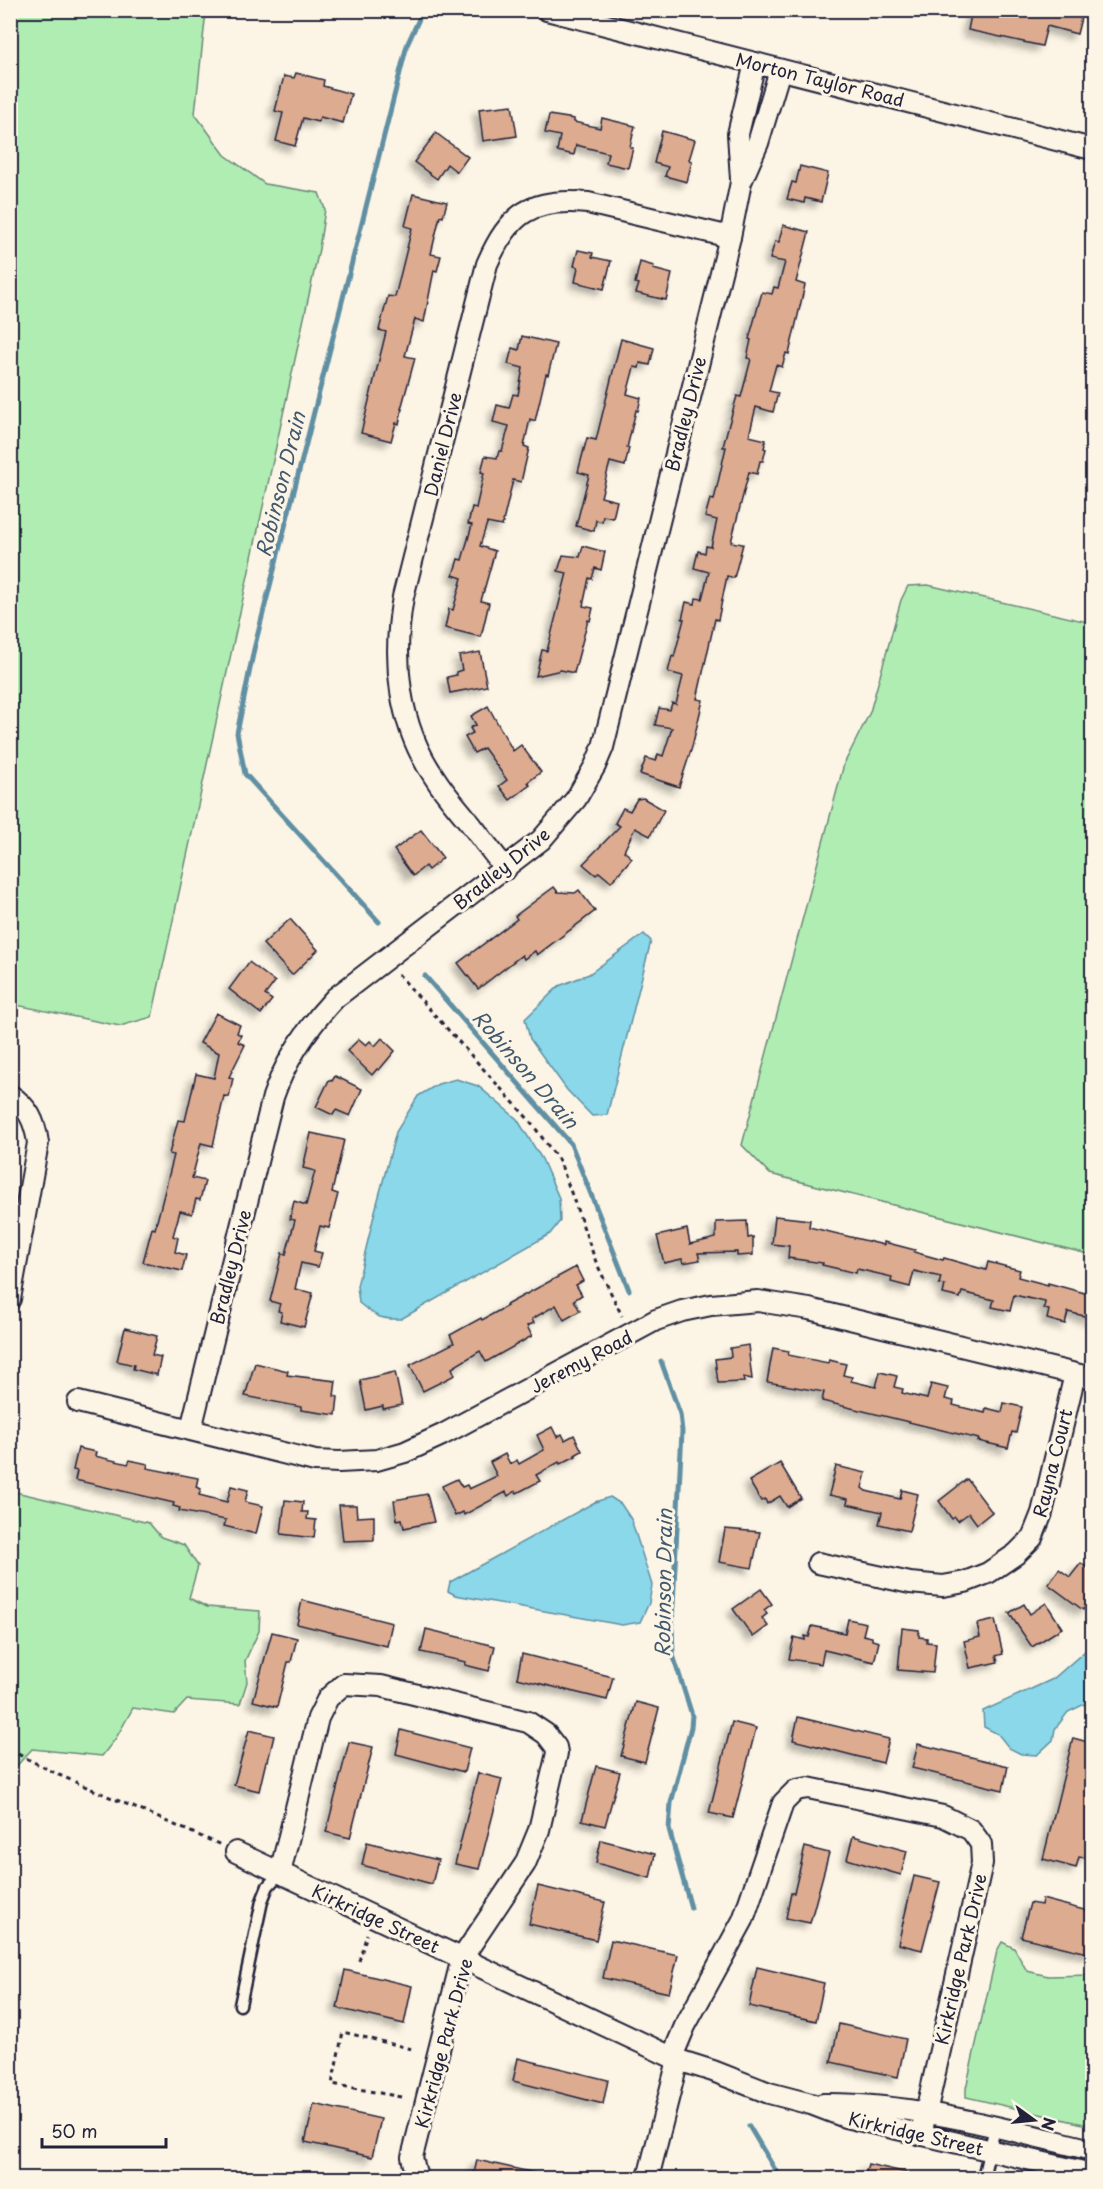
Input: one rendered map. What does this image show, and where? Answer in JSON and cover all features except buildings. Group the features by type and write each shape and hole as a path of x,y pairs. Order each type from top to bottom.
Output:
{"street":[{"name":"Morton Taylor Road","path":"547,10 1092,147"},
{"name":"Bradley Drive","path":"741,182 738,134 754,63"},
{"name":"Bradley Drive","path":"191,1429 273,1097 290,1057 318,1016 335,998 541,840 576,799 603,747 730,237 741,182 758,143 780,70"},
{"name":"Daniel Drive","path":"506,869 435,778 424,759 404,710 399,689 397,658 399,617 403,597 487,264 507,226 536,206 550,202 588,203 730,237"},
{"path":"10,1095 21,1102 34,1120 38,1143 10,1299"},
{"name":"Jeremy Road","path":"78,1401 315,1461 377,1460 405,1452 442,1435 656,1320 682,1311 741,1301 758,1301 809,1309 1084,1376"},
{"name":"Rayna Court","path":"818,1563 910,1583 943,1586 981,1576 1016,1554 1032,1538 1042,1513 1084,1376"},
{"name":"Kirkridge Park Drive","path":"279,1873 318,1718 328,1698 344,1684 381,1686 528,1722 546,1734 556,1747 557,1753 539,1830 525,1864 462,1958 412,2157 417,2178"},
{"name":"Kirkridge Park Drive","path":"648,2178 675,2059 685,2026 743,1920 783,1803 795,1791 808,1788 943,1816 972,1830 981,1844 982,1863 921,2135"},
{"name":"Kirkridge Street","path":"236,1852 675,2059 769,2093 845,2116 1092,2174"},
{"name":"Kirkridge Street","path":"811,2104 849,2104 926,2112 1092,2150"}],"lane":[{"path":"240,2005 262,1901 268,1886 279,1873"},
{"path":"983,2178 995,2127"}],"path":[{"path":"398,974 530,1121 560,1162 596,1262 622,1316"},
{"path":"10,1750 59,1775 236,1852"},
{"path":"358,1961 370,1928"},
{"path":"401,2097 332,2084 343,2032 412,2049"}],"green space":[{"path":"10,11 206,11 195,114 225,155 265,184 319,193 325,209 319,249 152,1017 120,1026 11,1004"},
{"path":"928,585 1092,623 1092,1255 770,1174 742,1145 844,764 870,712 901,600 908,586"},
{"path":"11,1491 149,1523 161,1537 184,1545 198,1566 189,1598 207,1607 260,1611 259,1631 245,1661 247,1682 240,1704 187,1700 174,1714 133,1708 116,1738 102,1756 32,1749 11,1772"},
{"path":"1002,1942 1014,1948 1027,1971 1048,1976 1092,1975 1092,2126 966,2097 966,2088 997,1951"}],"water":[{"path":"644,934 651,941 607,1115 592,1116 567,1090 530,1039 525,1019 559,986 589,974"},
{"path":"456,1079 478,1086 517,1119 542,1159 559,1198 560,1221 550,1234 401,1319 383,1318 359,1303 357,1286 396,1132 418,1096 438,1084"},
{"path":"610,1497 621,1504 631,1519 652,1585 649,1603 640,1622 622,1625 455,1595 448,1591 450,1582 595,1502"},
{"path":"1092,1645 1092,1687 1085,1704 1068,1712 1055,1729 1053,1740 1037,1755 1021,1754 1009,1748 998,1734 984,1727 983,1711 1053,1679"}],"waterway":[{"name":"Robinson Drain","path":"379,922 245,774 237,733 254,649 407,45 419,19 419,10"},
{"name":"Robinson Drain","path":"425,976 571,1144 629,1290"},
{"name":"Robinson Drain","path":"661,1361 680,1414 682,1431 672,1624 673,1655 692,1715 691,1727 671,1803 669,1829 691,1908"},
{"name":"Robinson Drain","path":"749,2126 780,2178"}]}
